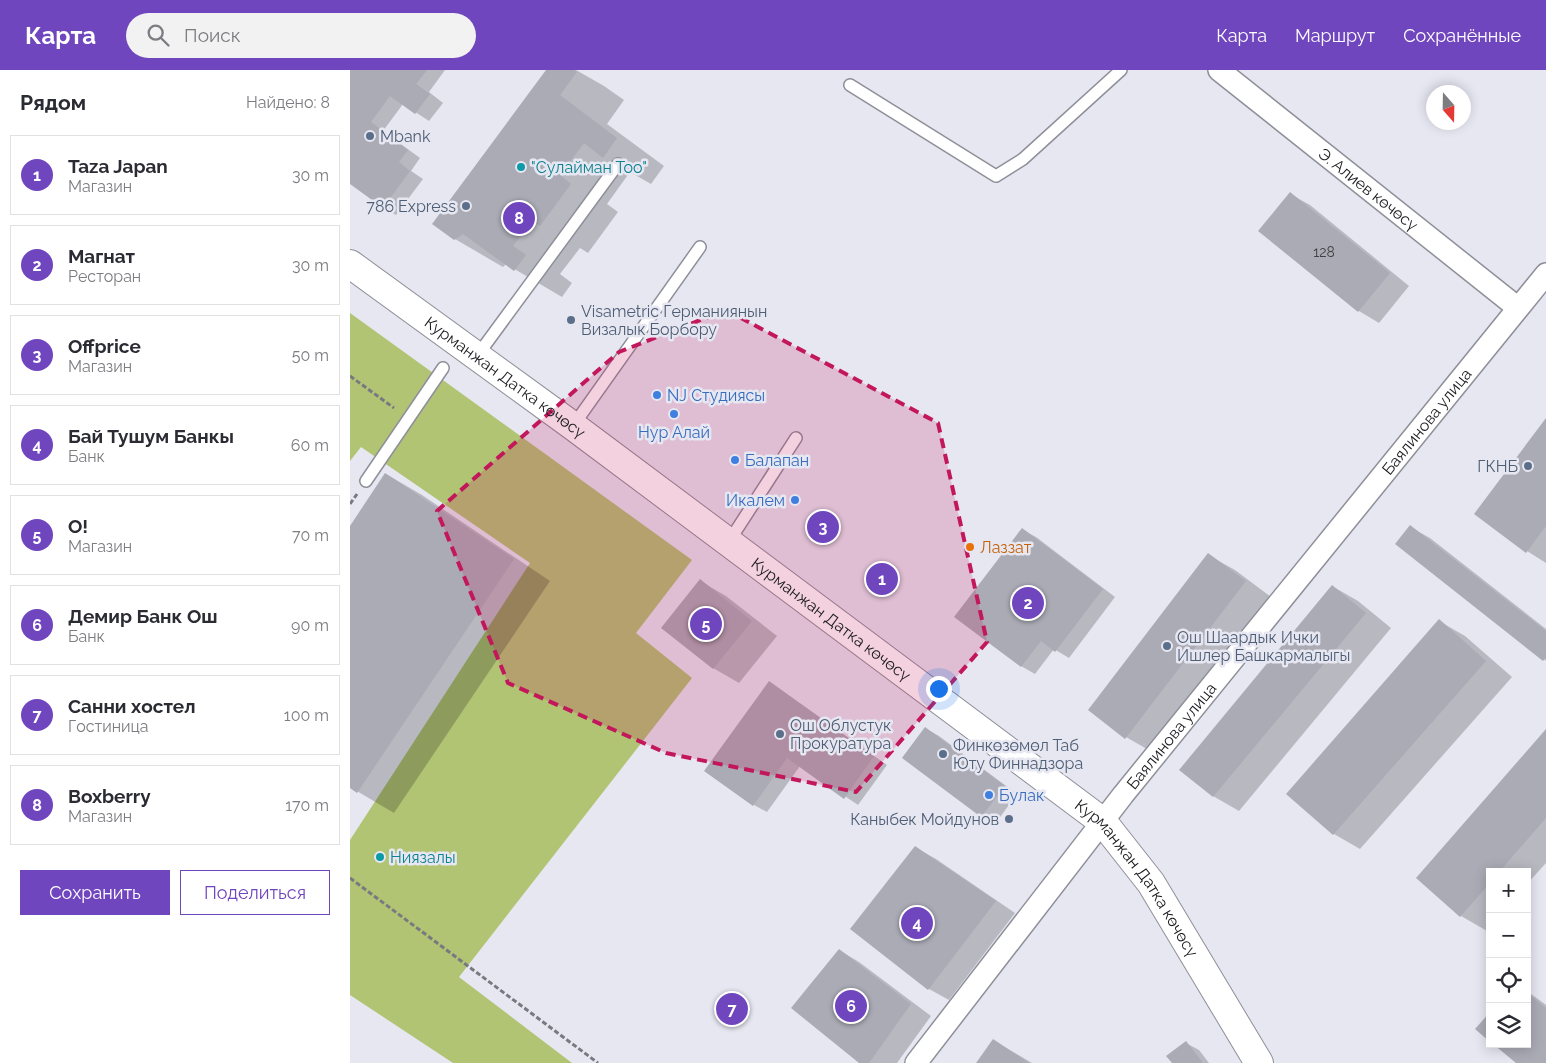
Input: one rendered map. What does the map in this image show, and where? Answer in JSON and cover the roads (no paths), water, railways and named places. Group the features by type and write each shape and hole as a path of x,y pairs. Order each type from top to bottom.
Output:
{"main road":[{"name":"Курманжан Датка көчөсү","path":"350,264 573,426 1103,822 1152,883 1259,1063"}],"street":[{"name":"Э. Алиев көчөсү","path":"1219,70 1518,308"},
{"name":"Баялинова улица","path":"916,1063 1103,822 1546,274"}],"lane":[{"path":"850,85 996,176 1023,160 1121,70"},
{"path":"476,356 618,164"},
{"path":"573,426 700,247"},
{"path":"366,481 443,368"},
{"path":"728,543 796,438"}],"place":[{"name":"Mbank","path":"370,136"},
{"name":"\"Сулайман Тоо\"","path":"521,167"},
{"name":"786 Express","path":"466,206"},
{"name":"Boxberry","path":"519,218"},
{"name":"Visametric Германиянын Визалык Борбору","path":"571,320"},
{"name":"NJ Студиясы","path":"657,395"},
{"name":"Нур Алай","path":"674,414"},
{"name":"Балапан","path":"735,460"},
{"name":"ГКНБ","path":"1528,466"},
{"name":"Икалем","path":"795,500"},
{"name":"Offprice","path":"823,527"},
{"name":"Лаззат","path":"970,547"},
{"name":"Taza Japan","path":"882,579"},
{"name":"Магнат","path":"1028,603"},
{"name":"О!","path":"706,624"},
{"name":"Ош Шаардык Ички Ишлер Башкармалыгы","path":"1167,646"},
{"name":"Ош Облустук Прокуратура","path":"780,734"},
{"name":"Финкөзөмөл Таб Юту Финнадзора","path":"943,754"},
{"name":"Булак","path":"989,795"},
{"name":"Каныбек Мойдунов","path":"1009,819"},
{"name":"Ниязалы","path":"380,857"},
{"name":"Бай Тушум Банкы","path":"917,923"},
{"name":"Демир Банк Ош","path":"851,1006"},
{"name":"Санни хостел","path":"732,1009"}]}
